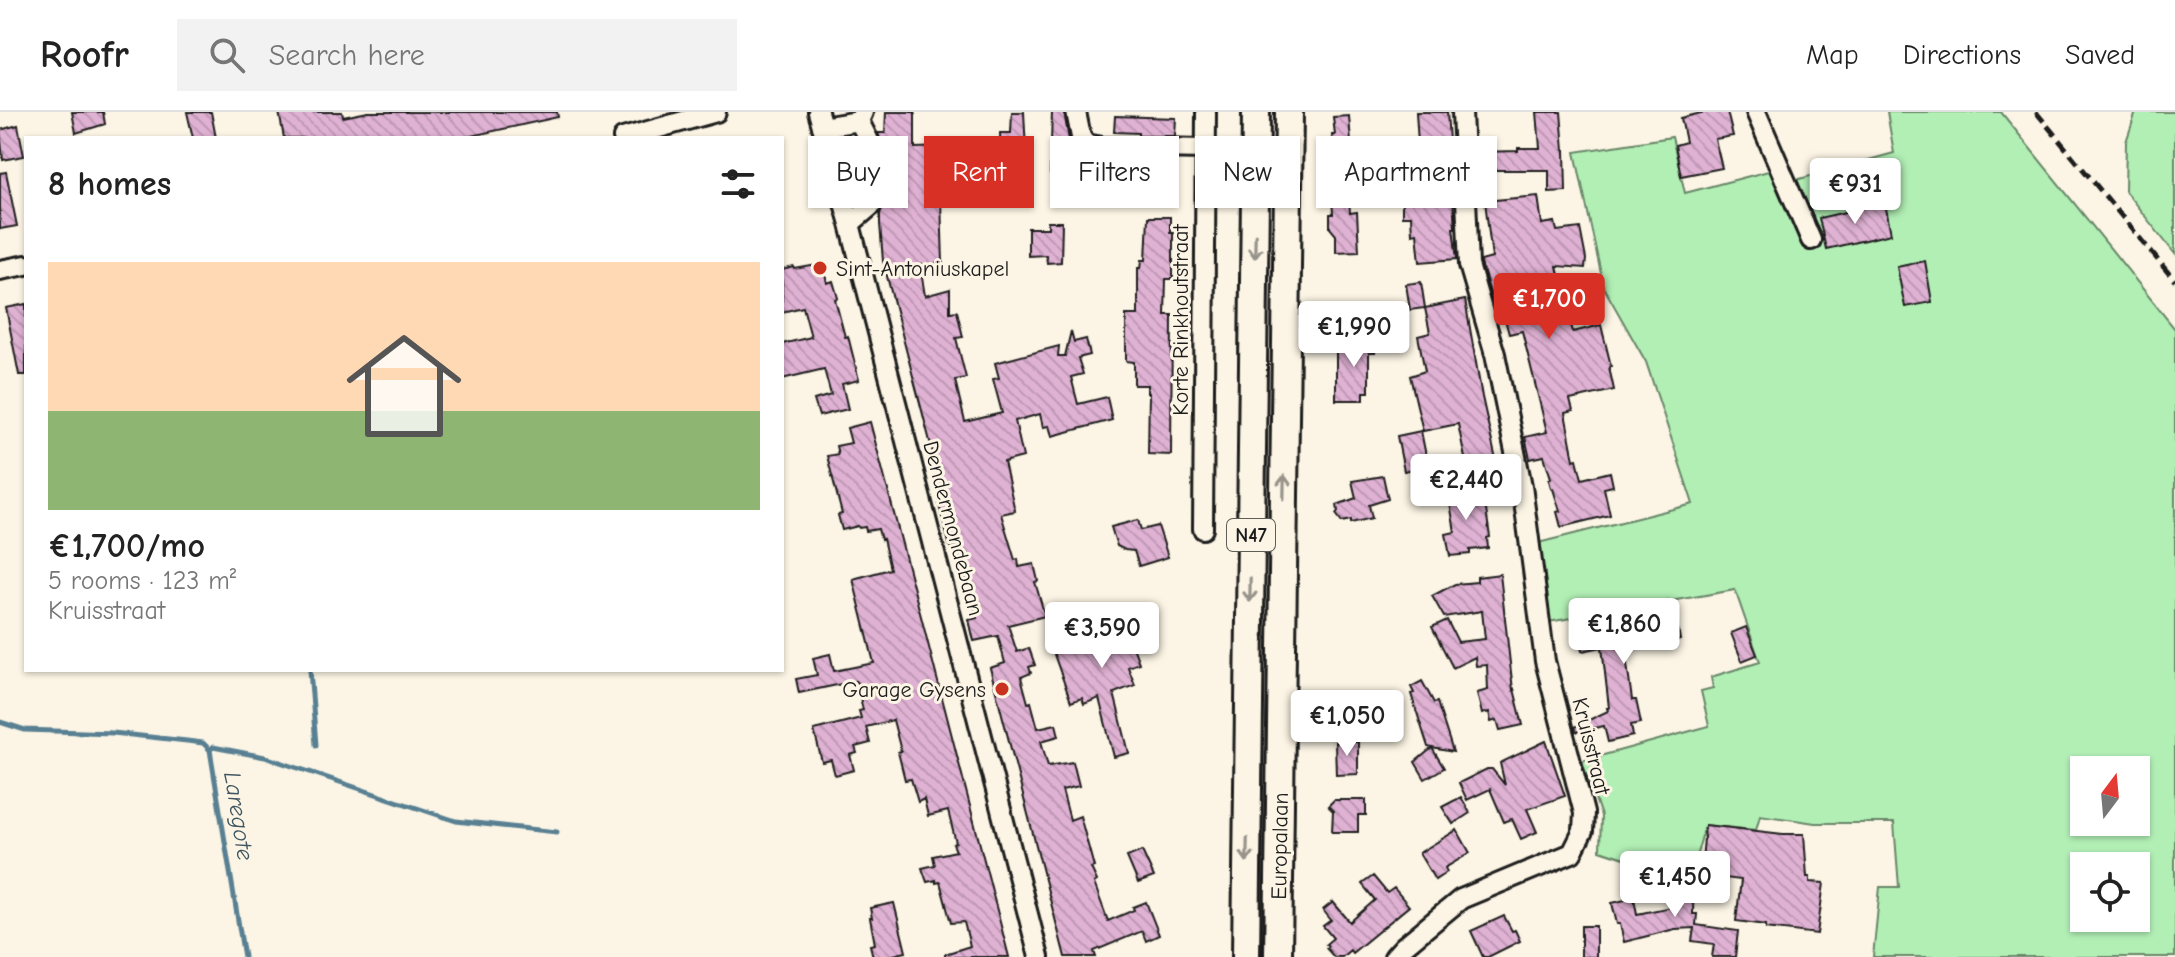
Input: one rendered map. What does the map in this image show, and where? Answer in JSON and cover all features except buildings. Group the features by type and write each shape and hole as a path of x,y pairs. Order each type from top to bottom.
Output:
{"highway":[{"name":"Europalaan","path":"1246,957 1256,112"},
{"name":"Europalaan","path":"1278,957 1289,112"}],"street":[{"path":"630,136 716,112"},
{"path":"1076,112 1081,137 1086,144 1195,149"},
{"name":"Korte Rinkhoutstraat","path":"1206,112 1206,136"},
{"name":"Kruisstraat","path":"1394,957 1461,899 1572,853 1583,831 1584,813 1545,661 1522,486 1495,354 1469,265 1462,112"},
{"path":"1756,112 1811,240"},
{"path":"820,119 861,117 869,141 871,206 850,224"},
{"name":"Dendermondebaan","path":"820,119 850,224 1039,957"},
{"name":"Korte Rinkhoutstraat","path":"1203,529 1206,208"},
{"path":"0,270 24,265"}],"green space":[{"path":"1887,112 2001,112 2175,329 2175,957 1873,957 1880,887 1899,887 1894,823 1815,823 1760,815 1756,830 1705,825 1693,868 1678,868 1676,875 1600,850 1601,816 1582,761 1709,726 1701,691 1713,688 1711,677 1760,662 1735,590 1548,622 1538,543 1693,504 1646,362 1604,288 1575,152 1672,137 1685,193 1780,168 1785,183 1894,153"},
{"path":"2136,112 2175,112 2175,254 2125,191 2126,142"}],"waterway":[{"path":"310,672 316,745"},
{"name":"Laregote","path":"0,722 25,730 113,733 203,743 210,750 244,957"},
{"path":"210,750 213,747 265,757 456,821 557,832"}],"railway":[{"path":"2036,112 2175,281"}],"place":[{"name":"Sint-Antoniuskapel","path":"820,268"},
{"name":"Garage Gysens","path":"1002,689"}]}
